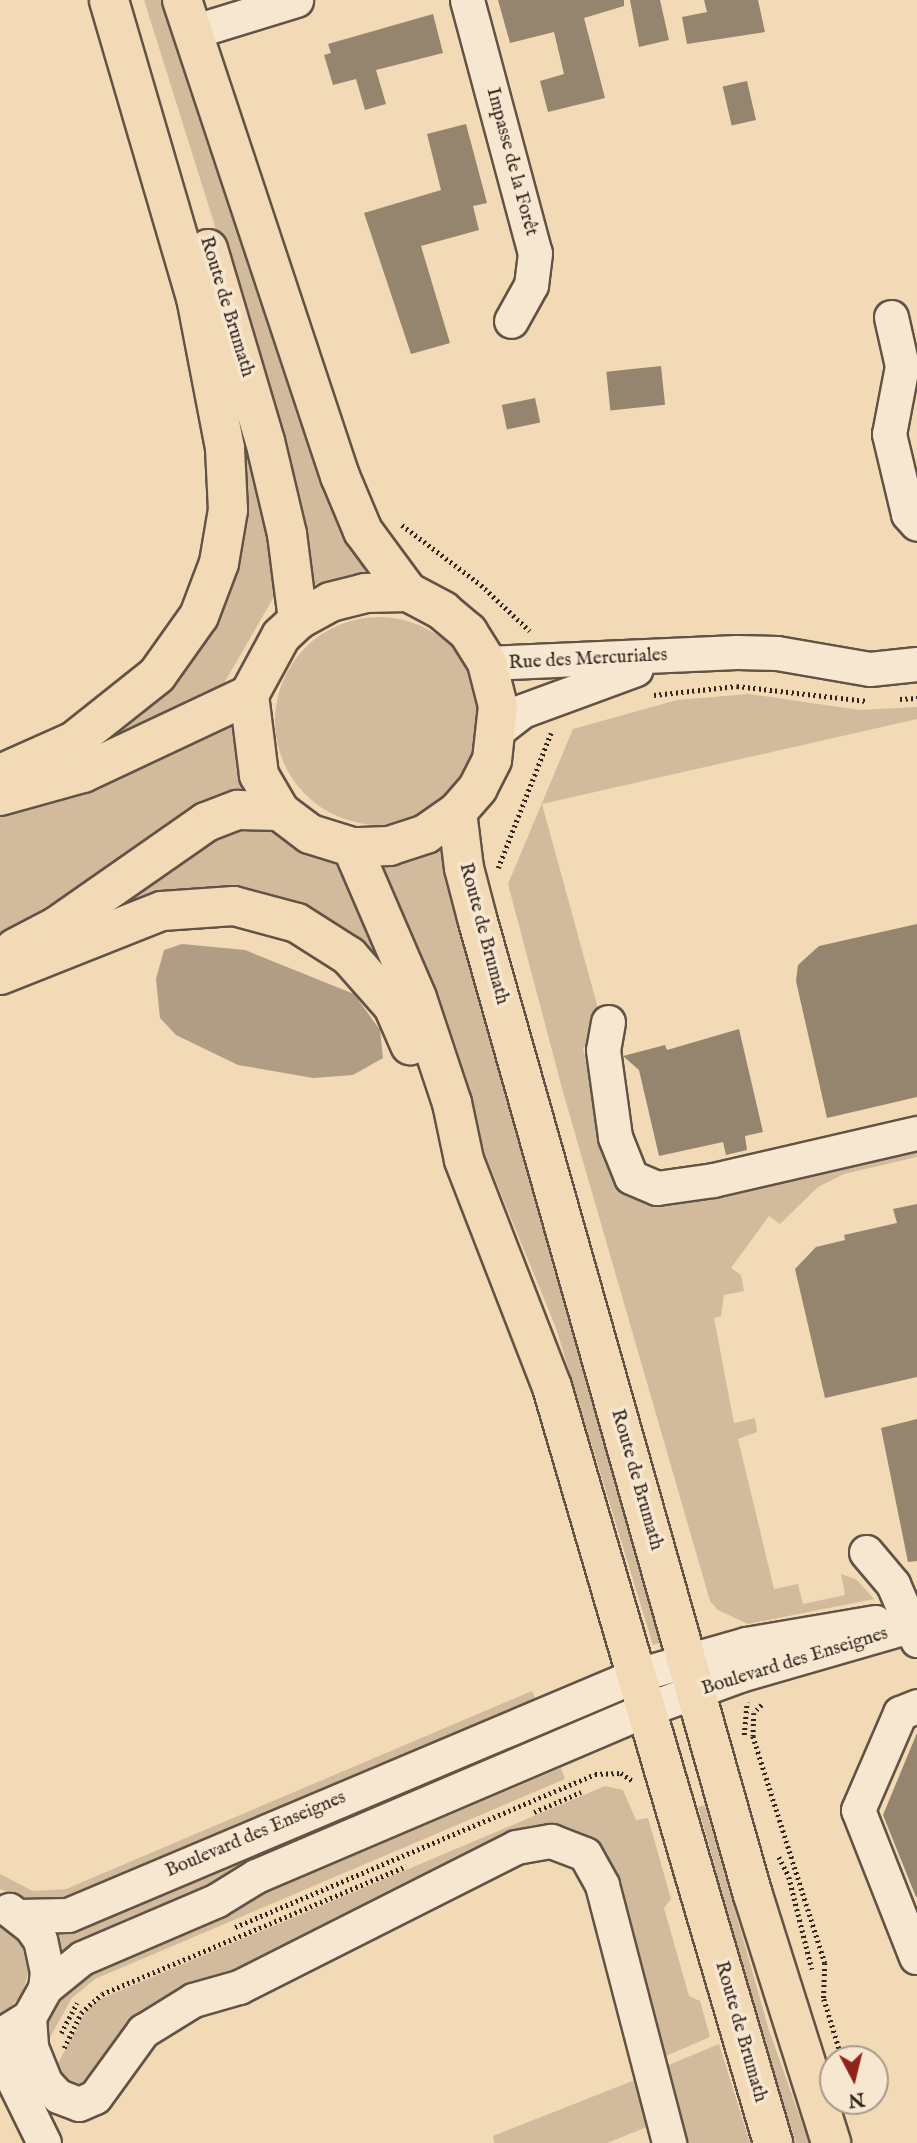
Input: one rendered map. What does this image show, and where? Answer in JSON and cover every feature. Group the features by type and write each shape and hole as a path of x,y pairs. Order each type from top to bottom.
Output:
{"main road":[{"path":"0,774 74,741 157,675 198,616 219,563 228,510 223,436 196,298 109,0"},
{"name":"Route de Brumath","path":"129,0 258,414 286,534 298,620"},
{"path":"187,16 340,476 363,531 408,592 443,611 468,632 487,663 495,684 499,729 492,760 478,788 457,812 426,834 390,846 352,846 310,834 280,811 259,775 249,695 281,636 298,620 330,602 365,593 408,592"},
{"path":"0,796 94,768 249,695"},
{"path":"0,955 57,926 206,822 238,810 280,811"},
{"name":"Route de Brumath","path":"457,812 464,868 477,918 752,1895 831,2143"},
{"name":"Route de Brumath","path":"352,846 417,998 452,1102 464,1160 547,1374 773,2143"},
{"path":"0,975 184,907 234,906 297,923 349,956 387,997 407,1037 431,1109 464,1160"}],"street":[{"path":"187,16 296,0"},
{"name":"Impasse de la Forêt","path":"467,0 535,253 531,285 511,321"},
{"path":"891,317 902,366 888,434 908,514 917,524"},
{"name":"Rue des Mercuriales","path":"487,663 777,653 870,669 917,664"},
{"name":"Rue des Mercuriales","path":"499,729 522,711 564,694 688,656"},
{"path":"608,1023 603,1050 615,1137 631,1177 657,1188 713,1180 917,1133"},
{"path":"866,1552 893,1584 915,1629"},
{"name":"Boulevard des Enseignes","path":"9,1911 68,1915 642,1692 691,1676 915,1629"},
{"name":"Boulevard des Enseignes","path":"0,2035 89,1954 217,1900 256,1876 642,1692"},
{"path":"916,1957 858,1810 900,1713 917,1706"},
{"path":"9,1911 40,1940 47,1972 37,2002 31,2047 45,2082 58,2096 79,2104 95,2097 143,2031 193,2000 239,1987 516,1847 551,1840 585,1854 602,1885 669,2143"},
{"path":"0,2053 44,2143"}],"path":[{"path":"394,516 428,549 512,612 538,641 542,663"},
{"path":"645,697 737,686 850,702 875,700"},
{"path":"887,700 917,698"},
{"path":"762,1704 754,1713 753,1736 825,1963 824,1999 838,2045"},
{"path":"229,1930 595,1774 621,1773 639,1787"},
{"path":"531,1813 581,1792"},
{"path":"59,2057 81,2013 102,1994 417,1861"},
{"path":"57,2043 82,1996"}],"shaded area":[{"path":"144,0 166,0 368,573 312,585 253,347"},
{"path":"218,342 265,507 275,595 223,685 81,757 205,633"},
{"path":"379,617 419,625 452,648 475,681 483,721 475,761 452,794 419,817 379,825 339,817 306,794 283,761 275,721 283,681 306,648 339,625"},
{"path":"749,694 860,710 917,707 917,719 542,804 602,1023 583,1049 610,1163 651,1203 666,1204 917,1143 917,1157 844,1174 818,1187 780,1224 769,1216 731,1268 741,1275 744,1291 724,1295 721,1316 714,1318 734,1423 755,1418 757,1432 738,1439 774,1589 798,1584 803,1604 845,1595 841,1574 857,1580 874,1599 748,1624 718,1610 710,1601 563,1092 508,884 573,729 677,700"},
{"path":"231,721 238,768 247,786 183,820 0,936 0,804"},
{"path":"267,820 333,862 350,880 395,979 293,910 79,935 216,829"},
{"path":"444,850 667,1641 653,1645 556,1328 486,1157 424,977 380,869"},
{"path":"182,944 245,950 354,994 380,1030 383,1058 353,1075 313,1078 238,1065 176,1035 160,1018 156,979 164,950"},
{"path":"532,1691 537,1702 64,1902 35,1904 0,1889 0,1874 33,1891 66,1889"},
{"path":"547,1727 549,1732 248,1859 216,1887 63,1952 57,1930"},
{"path":"561,1768 565,1779 95,1979 72,1998 45,2046 44,2023 57,1998 103,1962"},
{"path":"605,1786 623,1790 636,1820 648,1818 671,1899 664,1908 689,1996 700,2001 710,2037 661,2058 580,1836 352,1914 83,2087 77,2087 63,2074 58,2063 86,2011 98,2000"},
{"path":"705,1805 769,2030 809,2143 796,2143 771,2063 698,1807"},
{"path":"0,1924 20,1941 29,1968 22,1996 0,2016"},
{"path":"719,2044 750,2143 682,2143 664,2067"},
{"path":"640,2078 652,2125 607,2143 494,2143 493,2136"}],"building":[{"path":"498,0 624,0 624,6 584,18 605,98 548,112 540,81 564,74 554,32 510,43"},
{"path":"630,0 660,0 669,40 639,47"},
{"path":"704,0 758,0 765,32 687,44 682,17 707,12"},
{"path":"433,14 443,53 376,70 386,104 365,110 356,79 333,85 324,55 331,53 328,44"},
{"path":"747,81 756,120 732,126 723,87"},
{"path":"466,124 487,203 473,206 479,230 421,246 450,343 411,354 364,213 441,190 427,134"},
{"path":"661,366 665,405 610,411 606,372"},
{"path":"535,398 540,422 507,430 502,405"},
{"path":"917,924 917,1097 827,1118 796,981 798,965 819,946"},
{"path":"739,1029 763,1132 745,1136 747,1150 726,1155 723,1142 659,1156 639,1070 623,1056 665,1045 667,1050"},
{"path":"917,1204 917,1377 825,1398 795,1269 816,1247 845,1240 844,1235 897,1223 893,1209"},
{"path":"917,1419 917,1561 908,1562 881,1428"},
{"path":"917,1733 917,1897 916,1897 883,1815"}]}
